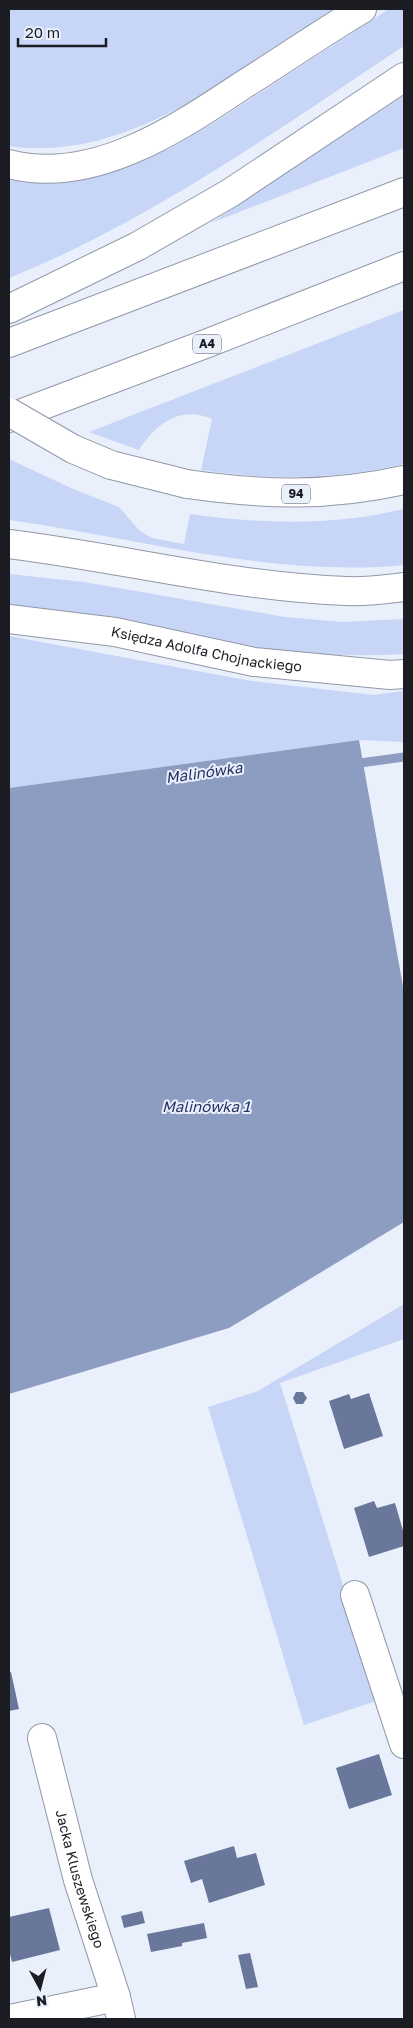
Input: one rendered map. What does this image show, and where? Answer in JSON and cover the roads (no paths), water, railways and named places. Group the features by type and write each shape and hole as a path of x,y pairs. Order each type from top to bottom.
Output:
{"main road":[{"path":"9,164 56,169 89,163 132,150 175,130 362,9"},
{"path":"9,309 138,246 221,198 404,77"},
{"path":"9,343 404,192"},
{"name":"A4","path":"9,418 404,266"},
{"name":"94","path":"9,412 73,449 111,465 187,484 238,491 288,494 336,492 404,480"},
{"path":"9,544 215,578 287,587 350,591 404,587"},
{"name":"Księdza Adolfa Chojnackiego","path":"9,619 115,632 254,662 390,675 404,674"},
{"path":"355,1595 404,1744"},
{"name":"Jacka Kluszewskiego","path":"42,1738 78,1880 119,2008"},
{"path":"10,2019 119,2008"}],"water":[{"name":"Malinówka 1","path":"359,740 404,992 404,1222 229,1328 9,1394 9,788"}],"waterway":[{"name":"Malinówka","path":"353,764 404,757"}]}
